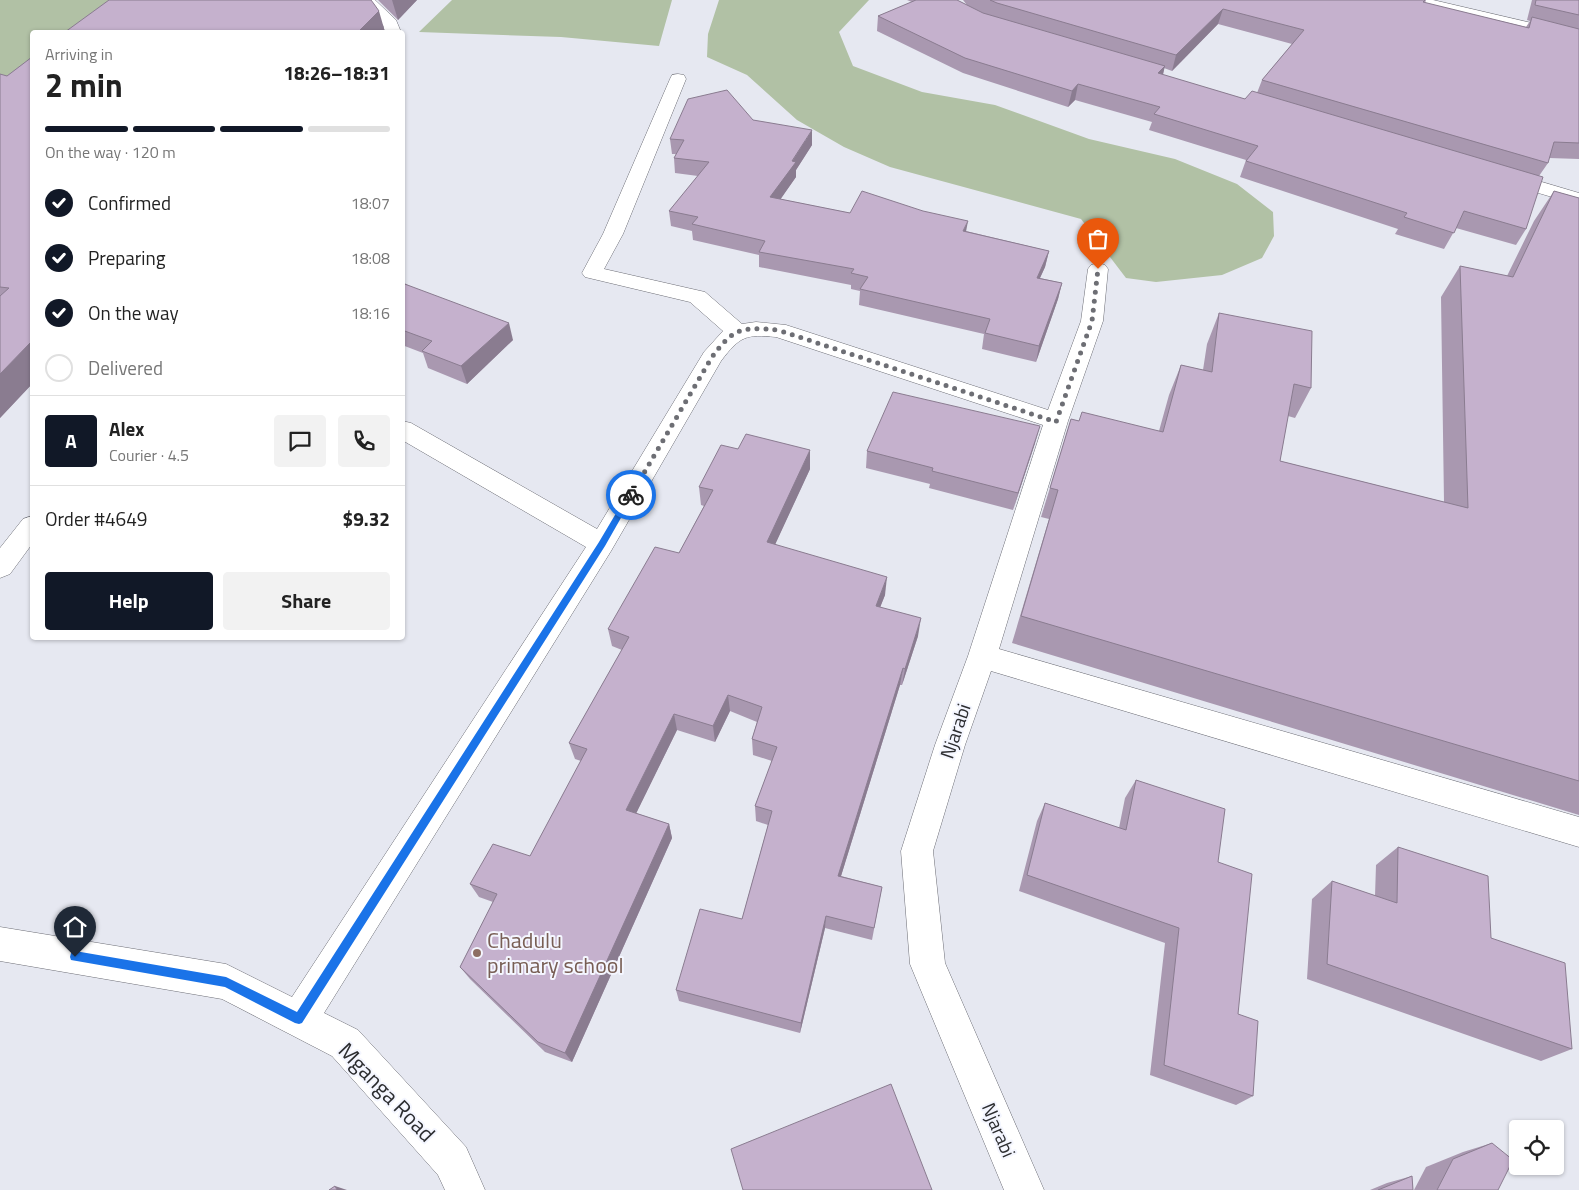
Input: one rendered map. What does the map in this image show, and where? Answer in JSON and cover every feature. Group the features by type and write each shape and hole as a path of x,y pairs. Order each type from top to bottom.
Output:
{"street":[{"path":"366,0 390,23 392,30"},
{"path":"1414,0 1579,39"},
{"path":"678,79 612,234 592,273 698,296 737,331"},
{"path":"1489,173 1579,199"},
{"name":"Njarabi","path":"1024,1190 928,964 917,851 950,745 982,656 1056,422 1092,321 1098,269"},
{"path":"299,1019 602,544 712,357 724,340 737,331 756,328 778,330 1056,422"},
{"path":"405,430 602,544"},
{"path":"0,567 30,529"},
{"path":"982,656 1579,832"},
{"name":"Mganga Road","path":"0,944 226,982 345,1043 452,1161 465,1190"}],"green space":[{"path":"0,0 136,0 94,30 30,30 30,75 0,77"},
{"path":"452,0 672,0 659,46 561,37 419,32"},
{"path":"719,0 869,0 839,32 853,66 922,92 995,105 1089,139 1175,159 1237,184 1273,212 1274,236 1262,258 1222,275 1156,282 1126,278 1081,219 890,167 844,147 797,120 747,75 707,57 708,34"}],"building":[{"path":"109,0 371,0 379,11 360,30 68,30"},
{"path":"916,0 957,0 983,13 1165,66 1158,73 1245,99 1252,91 1543,177 1526,229 1464,211 1454,233 1404,217 1407,213 1246,161 1258,146 1154,114 1160,107 1078,84 1072,91 965,58 878,16"},
{"path":"990,0 1425,0 1423,2 1529,28 1532,17 1579,29 1579,143 1554,142 1548,163 1262,80 1304,30 1223,9 1176,55"},
{"path":"1536,0 1579,0 1579,15 1535,5"},
{"path":"30,59 30,343 0,374 0,296 9,288 0,287 0,74 7,76"},
{"path":"727,90 753,120 812,130 792,161 796,162 770,197 850,213 862,191 923,211 968,221 963,231 1049,251 1037,278 1062,283 1039,346 985,333 990,319 860,289 868,277 851,273 854,269 759,252 765,241 692,224 698,217 669,211 709,162 674,158 684,140 670,139 688,99"},
{"path":"1554,191 1579,198 1579,781 1021,616 1058,490 1050,488 1071,419 1079,421 1082,412 1163,432 1181,365 1212,372 1219,313 1312,331 1311,388 1294,384 1280,461 1468,508 1460,266 1513,277"},
{"path":"405,284 509,323 461,366 422,351 432,341 405,331"},
{"path":"893,392 1040,426 1018,493 932,471 933,468 867,451"},
{"path":"746,434 810,450 767,542 887,577 876,606 921,618 905,669 903,668 838,876 882,887 874,928 826,916 801,1023 676,990 700,909 742,919 772,811 755,806 777,747 752,739 762,707 728,695 713,726 674,714 626,810 669,824 565,1053 538,1042 460,967 497,894 470,884 493,844 530,856 587,749 569,743 629,637 608,629 655,547 679,553 713,490 699,487 721,445 738,449"},
{"path":"1136,780 1225,809 1218,862 1252,874 1238,1014 1258,1021 1253,1096 1164,1065 1179,928 1027,875 1045,803 1126,830"},
{"path":"1398,847 1488,876 1491,938 1565,963 1572,1049 1327,964 1332,881 1397,903"},
{"path":"891,1084 932,1190 743,1190 731,1149"},
{"path":"1492,1143 1509,1157 1509,1168 1498,1190 1437,1190 1453,1159"},
{"path":"1412,1176 1413,1190 1378,1190"},
{"path":"335,1186 337,1190 329,1190"}],"way so far":[{"path":"631,495 712,357 724,340 737,331 756,328 778,330 1056,422 1092,321 1098,269"}],"place":[{"name":"Chadulu primary school","path":"477,953"}],"route":[{"path":"75,957 226,982 299,1019 602,544 631,495"}]}
